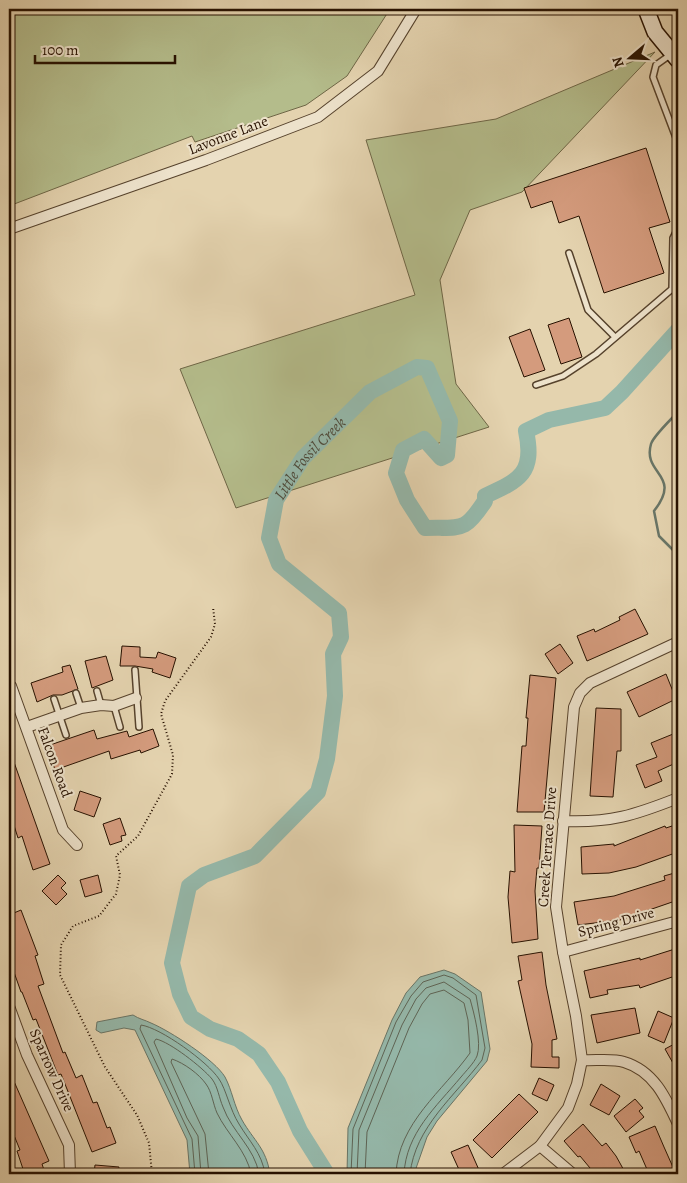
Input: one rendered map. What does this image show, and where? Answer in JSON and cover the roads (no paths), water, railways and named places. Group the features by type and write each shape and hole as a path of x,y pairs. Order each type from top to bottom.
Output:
{"main road":[{"path":"646,9 656,32 676,57"}],"street":[{"name":"Lavonne Lane","path":"9,229 206,160 318,117 378,71 416,9"},
{"name":"Creek Terrace Drive","path":"503,1174 540,1146 568,1108 577,1084 582,1060 576,1016 562,952 556,907 574,707 580,692 590,683 678,642"},
{"name":"Falcon Road","path":"10,686 63,830 77,845"},
{"path":"26,727 82,708 100,705 114,706 136,698"},
{"path":"563,820 597,822 640,813 678,798"},
{"name":"Spring Drive","path":"562,952 678,920"},
{"name":"Sparrow Drive","path":"9,1006 27,1055 69,1145 70,1174"},
{"path":"582,1060 623,1061 644,1072 663,1092 678,1124"},
{"path":"540,1146 573,1174"}],"lane":[{"path":"676,57 656,65 653,77 678,143"},
{"path":"536,385 563,376 596,354 672,289 673,238 678,228"},
{"path":"569,253 588,310 615,337"},
{"path":"135,670 140,727"},
{"path":"97,691 100,705"},
{"path":"76,693 82,708"},
{"path":"54,699 66,735"},
{"path":"114,706 120,727"}],"water":[{"path":"444,970 455,974 481,992 490,1049 487,1061 437,1121 427,1137 414,1174 347,1174 348,1128 392,1020 406,993 420,977"},
{"path":"133,1015 180,1039 220,1070 225,1077 242,1120 263,1151 270,1174 190,1174 187,1140 135,1030 124,1028 101,1033 96,1030 97,1022"}],"waterway":[{"name":"Little Fossil Creek","path":"327,1174 300,1131 278,1082 259,1054 238,1039 210,1029 191,1017 180,994 172,963 189,886 204,875 255,856 318,792 327,759 335,696 333,654 341,637 339,613 279,564 269,538 276,500 303,458 370,392 417,367 427,368 450,421 447,455 441,458 424,439 403,450 396,473 407,500 425,528 461,526 472,519 485,501 485,496 507,485 522,473 528,457 526,431 549,420 605,408 678,330"},
{"path":"667,343 678,345"},
{"path":"678,412 652,441 650,454 652,462 663,482 664,489 662,499 654,511 659,536 675,552 678,561"},
{"path":"676,629 674,613 678,584"}]}
